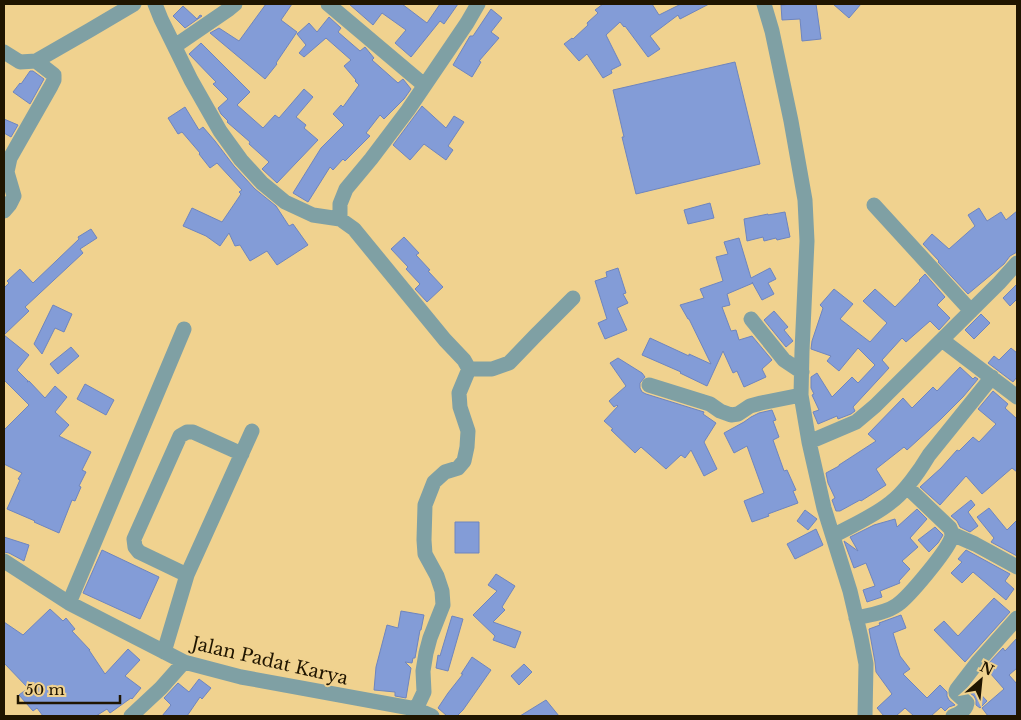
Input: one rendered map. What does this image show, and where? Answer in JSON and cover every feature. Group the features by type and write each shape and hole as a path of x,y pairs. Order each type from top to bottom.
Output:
{"street":[{"path":"4,52 20,62 36,61 134,4"},
{"path":"155,4 191,80 220,131 241,160 262,183 285,202 313,215 340,219 354,229 464,360 469,369"},
{"path":"175,46 235,4"},
{"path":"328,4 424,85"},
{"path":"340,219 340,204 346,189 408,110 478,4"},
{"path":"764,4 772,31 789,112 805,200 807,242 801,395 809,442 824,508 850,591 866,664 864,716"},
{"path":"4,211 14,196 7,172 10,158 54,80 54,75 36,61"},
{"path":"874,205 971,311"},
{"path":"809,442 856,422 875,406 1017,263"},
{"path":"469,369 492,369 509,363 573,298"},
{"path":"751,319 784,360 802,372"},
{"path":"69,603 184,330"},
{"path":"942,340 1017,397"},
{"path":"416,709 424,692 423,671 426,653 443,605 442,591 437,576 425,554 425,505 434,482 445,472 458,468 464,461 468,431 460,407 459,393 469,369"},
{"path":"833,536 892,502 907,487 929,454 992,377"},
{"path":"649,385 710,404 720,411 732,415 738,414 750,406 801,395"},
{"path":"164,652 186,575 252,431"},
{"path":"186,575 139,552 135,547 134,539 180,436 186,432 193,432 242,454"},
{"path":"856,618 898,605 910,594 950,541 952,534 950,528 907,487"},
{"path":"952,534 1017,567"},
{"name":"Jalan Padat Karya","path":"4,561 69,603 184,662 241,677 416,709 432,716"},
{"path":"953,716 967,705 956,693 957,688 1017,618"},
{"path":"131,716 161,688 184,662"}],"building":[{"path":"266,4 292,4 281,20 297,32 265,79 210,33 219,28 239,41"},
{"path":"349,4 402,4 427,23 440,4 458,4 444,24 440,21 411,57 395,43 406,30 382,13 373,25"},
{"path":"603,4 652,4 659,15 681,4 709,4 680,19 678,15 650,36 660,49 648,57 620,22 606,35 621,65 611,70 612,73 603,78 587,54 579,61 564,44 573,39 588,25 587,23 598,13 595,10"},
{"path":"816,4 821,39 802,41 800,19 782,20 781,5"},
{"path":"833,4 861,4 849,18"},
{"path":"183,6 197,19 200,15 202,16 185,28 173,16"},
{"path":"491,9 502,18 491,32 499,38 479,61 481,62 472,77 453,65 470,36 473,36"},
{"path":"329,17 341,28 338,32 360,51 365,47 374,58 372,60 398,83 403,79 411,89 384,119 380,115 366,133 370,136 345,161 343,159 333,170 330,167 308,202 293,193 321,148 344,125 333,114 341,105 343,107 359,85 344,66 351,60 326,38 304,57 299,53 306,45 297,34 309,23 317,32"},
{"path":"201,43 250,92 237,105 263,128 275,115 279,118 304,89 313,97 296,117 306,125 304,128 318,140 277,183 262,169 269,162 221,114 218,108 228,99 213,84 216,82 189,54"},
{"path":"735,62 760,164 636,194 613,90"},
{"path":"30,71 44,79 30,104 13,92"},
{"path":"422,106 446,128 454,116 464,122 448,146 453,150 446,160 424,144 410,160 393,145"},
{"path":"185,107 199,130 203,127 234,166 255,189 276,206 289,226 293,224 308,245 277,265 267,251 250,261 240,245 235,246 229,233 220,246 206,236 183,226 192,208 222,222 242,190 217,163 210,168 182,132 178,134 168,118"},
{"path":"4,119 18,125 11,137 4,133"},
{"path":"710,203 714,218 688,224 684,210"},
{"path":"979,208 987,221 1001,212 1006,220 1017,211 1017,252 1010,256 1004,264 968,294 923,244 932,234 949,249 975,226 968,215"},
{"path":"785,212 790,237 764,241 763,237 747,241 744,219"},
{"path":"91,229 97,238 80,249 83,253 25,307 29,311 4,335 4,288 9,283 7,281 20,269 33,283 79,239 78,237"},
{"path":"404,237 419,253 416,255 430,270 428,271 443,287 427,302 415,289 420,284 406,269 408,267 391,249"},
{"path":"739,238 751,278 770,268 776,279 768,283 774,294 762,300 753,283 727,294 730,305 722,307 731,331 736,330 739,340 752,336 772,360 762,369 766,377 744,387 737,371 733,373 723,351 707,386 642,355 650,338 711,364 680,305 704,298 700,289 723,281 716,257 728,254 724,242"},
{"path":"618,268 626,293 623,294 628,303 617,308 627,330 605,339 598,323 607,319 595,281 607,277 606,272"},
{"path":"925,274 945,297 937,305 950,318 939,330 930,321 906,342 902,338 882,360 889,368 853,407 855,411 838,419 837,416 818,424 813,412 819,410 812,395 814,394 811,388 811,377 817,373 832,397 852,377 858,383 875,365 858,348 839,371 827,361 831,356 811,349 823,308 820,305 834,289 853,304 840,319 870,342 887,323 863,301 875,289 895,307"},
{"path":"1017,284 1017,299 1010,306 1003,298"},
{"path":"53,305 72,314 64,332 55,328 42,354 34,344"},
{"path":"774,311 788,327 784,330 793,341 786,347 764,320"},
{"path":"981,314 990,323 974,339 965,330"},
{"path":"4,335 29,355 17,370 27,382 29,381 45,398 55,386 67,397 55,412 69,425 59,436 91,452 82,470 86,472 79,486 81,487 75,501 72,500 59,533 7,509 22,473 4,464 4,430 29,405 4,380"},
{"path":"71,347 79,356 58,374 50,364"},
{"path":"1011,348 1017,353 1017,377 1013,382 988,363 994,356 999,360"},
{"path":"618,358 642,373 645,377 640,383 642,392 704,412 703,414 716,423 704,442 717,469 704,476 691,450 685,458 681,455 666,469 641,447 635,453 611,430 613,429 604,421 618,406 614,407 609,401 626,386 610,363"},
{"path":"960,367 973,379 975,377 978,379 963,397 907,450 904,447 876,469 886,485 861,501 836,511 832,500 835,498 828,483 826,473 876,441 868,434 903,398 912,408 933,387 937,391"},
{"path":"85,384 114,400 106,415 77,399"},
{"path":"993,391 1008,404 1005,408 1017,419 1017,472 1012,468 982,494 966,476 940,505 920,487 957,450 959,451 973,437 979,442 996,424 978,409"},
{"path":"772,410 776,420 773,421 779,437 773,440 784,471 787,470 796,490 793,491 798,503 752,522 744,501 764,493 747,446 734,453 724,433 759,413"},
{"path":"971,500 975,505 968,512 978,526 970,532 960,527 951,516"},
{"path":"989,508 1007,530 1017,520 1017,556 991,542 994,538 977,517"},
{"path":"917,509 927,519 910,538 918,547 902,561 910,569 899,581 900,583 880,591 882,597 867,602 863,590 875,586 866,563 854,568 844,541 858,551 850,537 874,525 895,519 897,527"},
{"path":"805,510 817,519 808,530 797,521"},
{"path":"455,522 479,522 479,553 455,553"},
{"path":"935,527 943,535 929,552 918,540"},
{"path":"816,529 823,545 795,559 787,544"},
{"path":"4,537 29,545 24,561 4,552"},
{"path":"102,550 159,577 140,619 83,593"},
{"path":"966,550 1010,574 1005,581 1014,589 1006,600 973,572 962,583 951,573 962,562 958,559"},
{"path":"496,574 515,586 502,607 505,610 493,622 521,632 515,648 493,640 495,636 473,615 497,591 488,585"},
{"path":"994,598 1010,612 965,662 934,630 944,621 958,636"},
{"path":"50,609 63,621 66,618 75,629 72,631 90,650 105,674 128,649 140,660 125,676 141,688 132,699 110,713 107,709 96,716 43,716 37,708 33,711 19,695 28,688 4,663 4,622 23,635"},
{"path":"401,611 424,615 415,658 413,658 412,663 405,662 411,668 406,698 395,696 395,692 374,690 376,667 387,625 398,628"},
{"path":"901,615 906,628 893,633 900,656 910,669 903,674 927,698 940,685 947,692 949,700 955,705 945,711 941,707 931,716 914,716 905,708 896,716 884,716 877,708 892,694 876,672 869,629"},
{"path":"452,616 463,619 448,671 436,668 438,655 440,656"},
{"path":"1017,638 1017,668 1009,675 1017,684 1017,716 988,716 982,708 1004,689 990,673 992,671 987,665 1003,648 1005,651"},
{"path":"472,657 491,670 463,710 457,716 447,716 438,708 463,674 461,674"},
{"path":"524,664 532,672 519,685 511,676"},
{"path":"199,679 211,688 202,699 200,697 187,716 162,716 171,705 164,698 178,683 189,692"},
{"path":"972,685 987,701 980,708 976,705 974,696 967,691"},
{"path":"546,700 559,716 520,716"}]}
